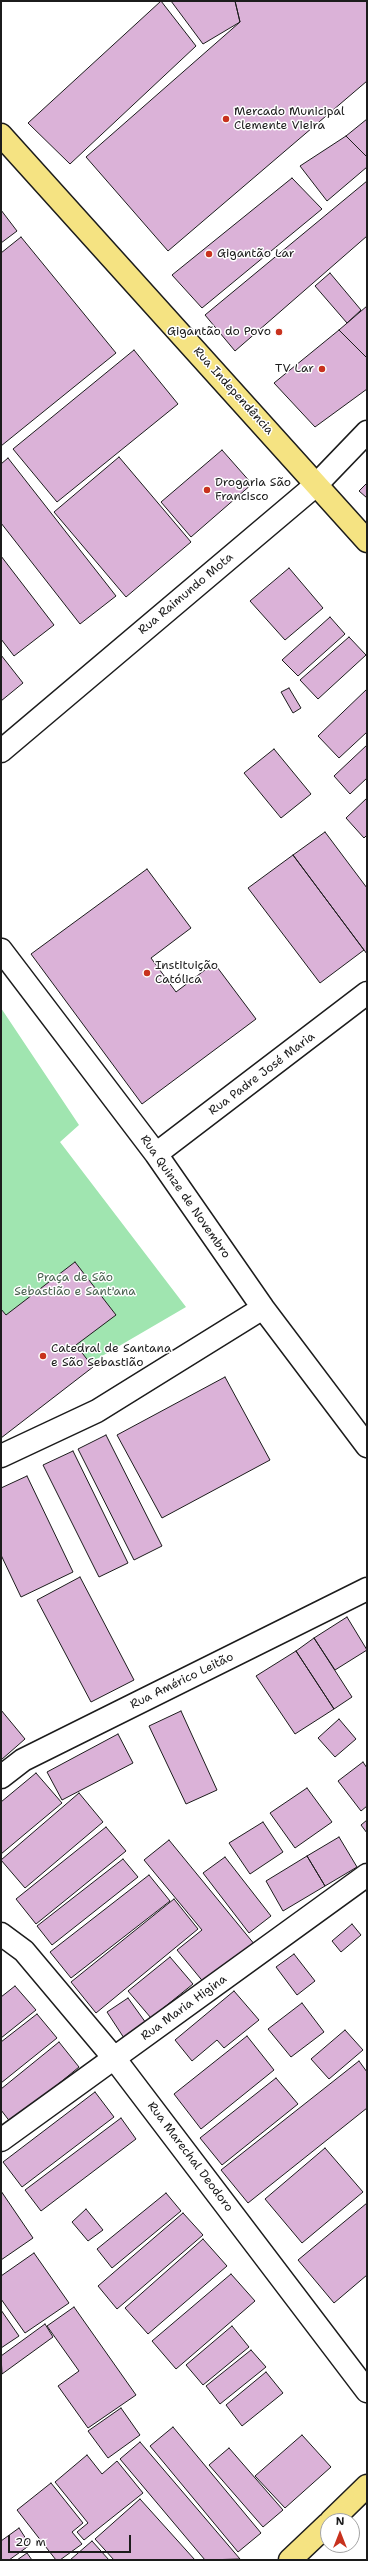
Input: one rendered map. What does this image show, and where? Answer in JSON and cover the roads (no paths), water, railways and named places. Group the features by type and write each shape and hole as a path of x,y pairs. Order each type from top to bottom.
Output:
{"main road":[{"name":"Rua Independência","path":"1,135 367,541"},
{"path":"339,2513 367,2486"},
{"path":"290,2560 320,2532"}],"street":[{"name":"Rua Raimundo Mota","path":"1,751 317,484 367,432"},
{"name":"Rua Quinze de Novembro","path":"1,950 156,1154 263,1308 367,1446"},
{"name":"Rua Padre José Maria","path":"156,1154 367,993"},
{"path":"1,1456 97,1411 263,1308"},
{"name":"Rua Américo Leitão","path":"1,1777 23,1760 367,1589"},
{"name":"Rua Maria Higina","path":"1,2140 367,1875"},
{"name":"Rua Marechal Deodoro","path":"1,1934 24,1951 114,2058 367,2391"}],"place":[{"name":"Mercado Municipal Clemente Vieira","path":"226,119"},
{"name":"Gigantão Lar","path":"209,254"},
{"name":"Gigantão do Povo","path":"279,332"},
{"name":"TV Lar","path":"322,369"},
{"name":"Drogaria São Francisco","path":"207,490"},
{"name":"Instituição Católica","path":"147,973"},
{"name":"Catedral de Santana e São Sebastião","path":"43,1356"}],"park label":[{"name":"Praça de São Sebastião e Sant'ana","path":"75,1285"}]}
